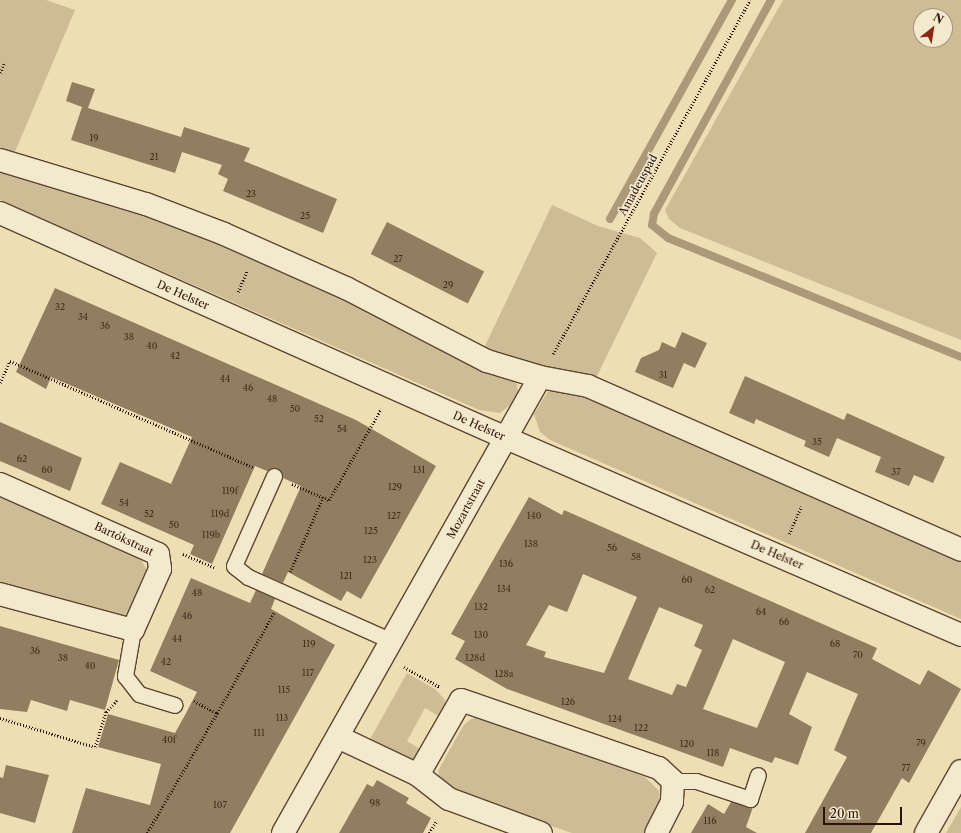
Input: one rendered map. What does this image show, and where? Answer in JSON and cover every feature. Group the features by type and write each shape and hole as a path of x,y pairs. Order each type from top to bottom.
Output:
{"street":[{"path":"0,160 146,204 256,248 346,288 487,361 540,377 588,386 812,486 961,550"},
{"name":"De Helster","path":"0,213 506,438 961,635"},
{"name":"Mozartstraat","path":"283,833 540,377"},
{"name":"Bartókstraat","path":"0,484 158,554 160,569 133,630"},
{"path":"0,594 133,630"},
{"path":"418,775 461,700 659,768 673,781 672,802 656,833"},
{"path":"338,737 418,775 449,799 541,833"},
{"path":"926,833 961,771"}],"lane":[{"path":"274,476 234,566 248,577 284,592 388,648"},
{"path":"133,630 125,676 139,694 174,705"},
{"path":"673,781 696,781 750,799 758,775"}],"path":[{"name":"Amadeuspad","path":"540,377 750,0"},
{"path":"0,73 4,64"},
{"path":"229,315 256,248"},
{"path":"0,383 10,361 329,500 393,388"},
{"path":"779,556 812,486"},
{"path":"147,833 284,592 323,497"},
{"path":"158,554 176,552 216,568 234,566"},
{"path":"388,648 461,700"},
{"path":"0,718 95,747 106,712 131,685"},
{"path":"174,705 189,698 216,713"}],"shaded area":[{"path":"0,0 46,0 75,10 14,154 0,152"},
{"path":"783,0 961,0 961,340 680,228 669,219 665,210"},
{"path":"0,170 68,187 203,234 309,279 511,379 517,384 518,392 510,405 500,413 479,410 0,200"},
{"path":"552,205 598,226 640,238 657,253 595,380 507,359 483,350"},
{"path":"550,388 582,395 961,558 961,619 550,440 540,432 534,414"},
{"path":"0,494 131,550 141,559 146,569 146,583 136,606 121,618 0,587"},
{"path":"407,673 435,689 445,700 446,706 442,718 425,708 407,741 423,751 418,758 407,760 369,741"},
{"path":"480,717 645,777 659,791 661,807 647,833 572,833 447,790 441,782 438,771 463,726 471,719"},
{"path":"961,807 961,833 946,833"}],"building":[{"path":"72,82 95,89 88,108 181,137 184,127 250,148 244,161 337,199 323,233 223,191 228,179 218,174 222,165 182,152 175,173 71,140 82,107 66,101"},
{"path":"387,222 484,271 468,304 371,254"},
{"path":"55,288 356,420 436,466 361,599 347,591 341,601 288,572 283,583 262,574 301,486 283,478 281,471 277,468 267,471 255,466 212,564 190,554 194,545 101,504 120,462 171,484 192,437 51,377 46,389 16,372"},
{"path":"682,332 707,343 695,368 684,363 673,388 635,372 641,358 659,350 662,342 675,348"},
{"path":"745,376 844,420 847,413 945,457 933,483 914,475 909,486 875,472 881,457 837,438 829,457 804,446 806,441 756,419 754,424 729,413"},
{"path":"0,422 82,458 70,491 0,461"},
{"path":"529,497 562,515 564,510 877,648 872,659 920,685 928,670 961,689 909,783 902,778 871,833 805,833 847,757 834,750 858,694 807,672 789,714 812,727 798,765 775,757 772,763 730,748 723,767 507,689 455,659 465,641 451,634","holes":["583,574 637,597 604,673 544,657 546,652 526,645 549,605 567,612","659,607 703,625 694,646 702,650 686,687 677,684 672,695 628,679","733,639 785,662 757,728 703,709"]},
{"path":"191,578 250,603 256,590 275,599 271,609 335,645 230,833 72,833 86,788 150,805 161,764 98,747 108,714 175,733 185,715 197,692 150,671"},
{"path":"0,626 119,660 105,710 70,700 67,711 31,700 27,712 0,709"},
{"path":"6,765 49,775 35,823 0,813 0,777 3,778"},
{"path":"377,780 409,798 406,803 431,818 423,833 339,833 367,784 373,787"},
{"path":"731,802 753,807 746,827 757,833 691,833 708,804 724,814"}],"waterway":[{"path":"610,219 732,0"},
{"path":"771,0 654,214 652,225 668,238 961,357"}]}
